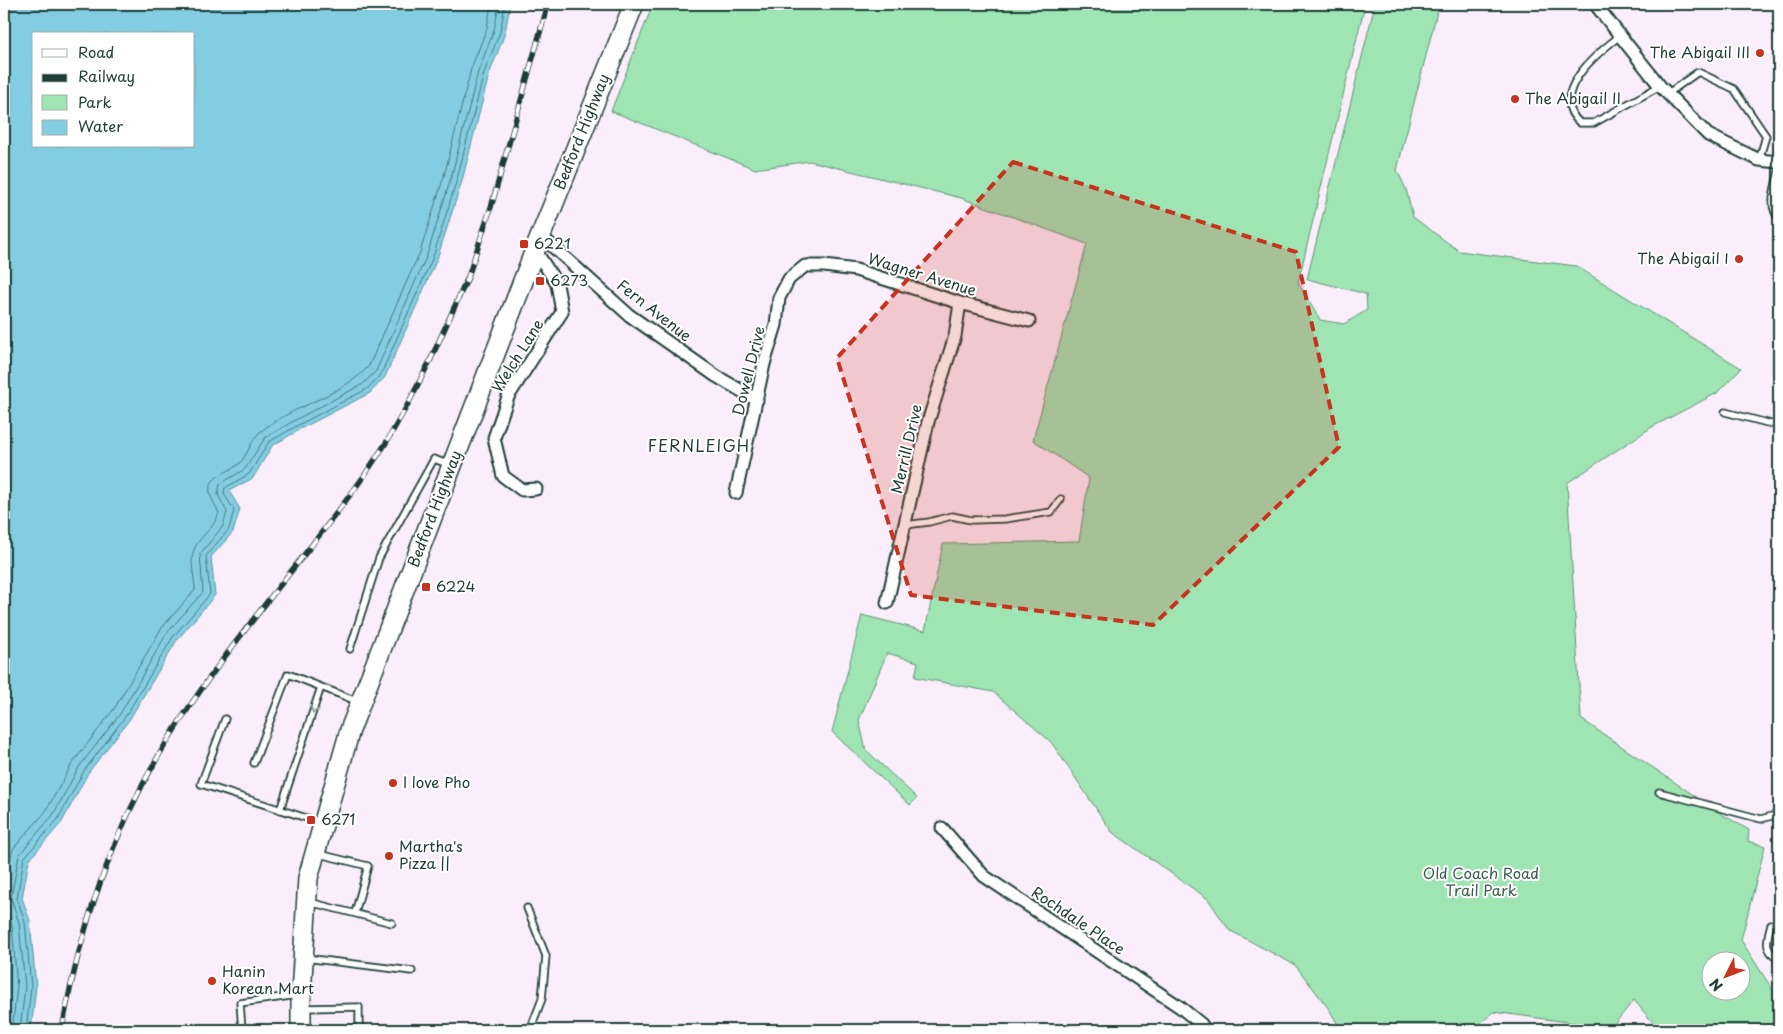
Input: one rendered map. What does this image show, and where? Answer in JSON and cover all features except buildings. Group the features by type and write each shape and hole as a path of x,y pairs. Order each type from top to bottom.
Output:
{"main road":[{"name":"Bedford Highway","path":"301,1030 308,878 350,730 538,243 634,4"}],"street":[{"path":"1596,4 1664,90 1708,135 1759,160 1779,162"},
{"name":"Fern Avenue","path":"538,243 629,315 716,376 756,400"},
{"name":"Welch Lane","path":"536,489 522,490 503,476 494,438 508,397 562,312 557,284 538,243"},
{"name":"Dowell Drive","path":"736,493 764,364 776,325 779,298 789,279 805,266"},
{"name":"Wagner Avenue","path":"805,266 856,270 960,303 1029,321"},
{"name":"Merrill Drive","path":"887,603 928,422 955,336 960,303"},
{"name":"Rochdale Place","path":"942,828 984,876 1180,1007 1201,1024 1205,1030"}],"lane":[{"path":"1620,36 1582,70 1572,85 1568,104 1572,116 1580,123 1594,123 1698,72 1734,89 1766,136 1759,160"},
{"path":"1779,171 1772,201 1775,214 1779,218"},
{"path":"1725,412 1779,426"},
{"path":"350,649 379,558 434,459 452,466"},
{"path":"905,526 952,516 971,520 1005,519 1051,512 1061,498"},
{"path":"254,763 288,674 361,703"},
{"path":"280,810 321,687"},
{"path":"225,719 201,784 324,824"},
{"path":"1660,792 1761,819 1779,814"},
{"path":"315,853 368,866 355,913"},
{"path":"307,901 392,923"},
{"path":"527,908 546,956 542,999 530,1030"},
{"path":"1771,924 1766,943 1770,952 1779,959"},
{"path":"303,958 412,971"},
{"path":"242,1030 240,1003 301,1001 360,1008 359,1030"}],"highlighted area":[{"path":"1013,162 1296,252 1339,447 1153,625 911,595 837,358"}],"green space":[{"name":"Old Coach Road Trail Park","path":"653,4 1365,4 1298,283 1320,320 1344,324 1367,310 1366,294 1307,279 1375,4 1439,4 1397,170 1406,189 1413,217 1459,251 1576,266 1741,368 1717,393 1652,427 1567,483 1581,719 1723,815 1749,830 1748,841 1765,846 1741,940 1749,952 1700,952 1700,1002 1750,1002 1750,954 1779,1000 1779,1030 1659,1030 1634,1000 1611,1028 1494,1012 1472,1030 1336,1030 1337,1023 1329,1009 1295,965 1229,930 1208,899 1112,832 1051,742 993,692 915,677 918,662 887,653 859,720 866,750 917,798 910,805 832,732 862,615 925,631 943,544 1079,541 1089,478 1033,440 1087,244 961,198 810,161 755,169 611,111"}],"water":[{"path":"4,4 510,4 505,33 489,75 462,181 437,259 385,377 370,393 302,428 272,446 253,478 229,491 240,509 233,532 211,557 215,595 177,640 129,720 88,773 62,822 29,860 22,898 30,921 36,987 31,1030 4,1030"}],"railway":[{"path":"62,1030 78,954 101,880 115,844 148,774 168,740 214,672 364,476 386,443 430,361 468,277 492,204 548,4"}],"place":[{"name":"The Abigail III","path":"1760,53"},
{"name":"The Abigail II","path":"1515,99"},
{"name":"6221","path":"524,244"},
{"name":"The Abigail I","path":"1739,259"},
{"name":"6273","path":"540,281"},
{"name":"6224","path":"426,587"},
{"name":"I love Pho","path":"393,783"},
{"name":"6271","path":"311,820"},
{"name":"Martha's Pizza ||","path":"389,856"},
{"name":"Hanin Korean Mart","path":"212,981"}],"district":[{"name":"FERNLEIGH","path":"699,446"}]}
